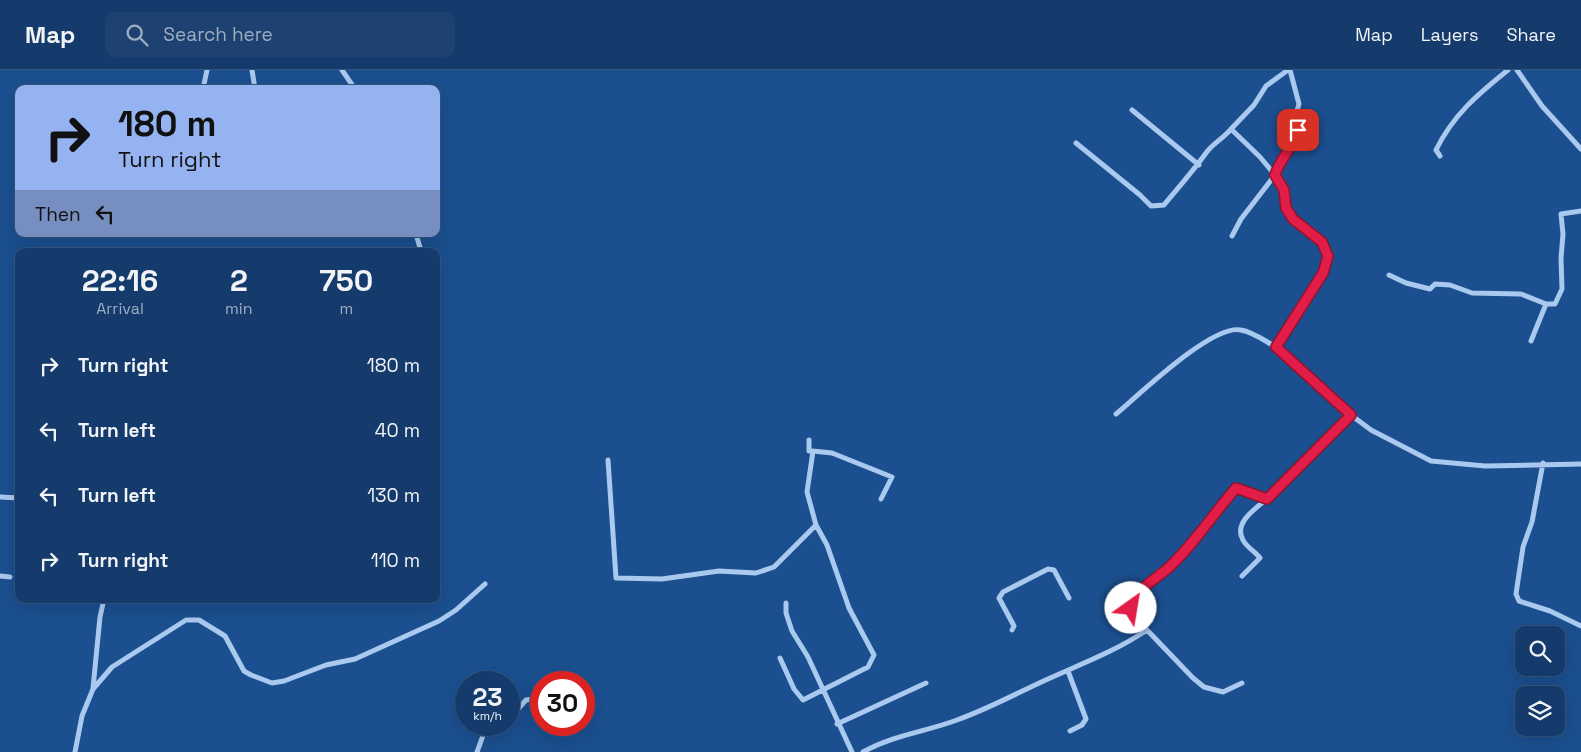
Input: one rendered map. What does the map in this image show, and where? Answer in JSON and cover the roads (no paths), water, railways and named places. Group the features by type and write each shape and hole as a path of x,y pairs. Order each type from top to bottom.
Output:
{"street":[{"path":"204,85 207,70"},
{"path":"252,70 254,85"},
{"path":"342,70 352,85"},
{"path":"1076,143 1151,206 1164,205 1188,174 1199,165 1206,152 1254,105 1266,86 1288,70 1299,104 1296,114 1298,130 1296,136 1280,161 1275,175 1241,219 1232,236"},
{"path":"1440,156 1436,150 1454,118 1470,101 1508,70"},
{"path":"1517,70 1542,106 1581,149"},
{"path":"1132,110 1199,165"},
{"path":"1231,129 1260,157 1275,175 1284,190 1286,208 1293,219 1322,242 1328,256 1323,273 1276,347"},
{"path":"1389,275 1406,283 1430,289 1436,284 1450,285 1472,293 1521,294 1546,304 1555,304 1562,289 1561,258 1564,234 1561,214 1581,211"},
{"path":"1530,341 1546,304"},
{"path":"1116,414 1193,349 1223,331 1240,329 1276,347 1351,415 1371,430 1430,461 1485,466 1543,463 1581,464"},
{"path":"1242,576 1260,558 1242,539 1240,530 1243,520 1267,499 1351,415"},
{"path":"809,440 809,451 832,453 892,477 881,499"},
{"path":"780,658 794,689 803,700 868,667 874,655 849,608 827,545 816,525 807,492 813,451"},
{"path":"608,460 616,578 662,579 719,571 756,573 774,566 816,525"},
{"path":"1543,463 1532,522 1523,547 1516,594 1519,601 1550,611 1581,626"},
{"path":"1242,683 1223,692 1204,687 1133,615 1131,608 1132,602 1146,586 1168,568 1236,488 1267,499"},
{"path":"0,497 15,498"},
{"path":"1012,630 1014,626 999,598 1003,592 1048,569 1054,570 1069,598"},
{"path":"0,576 10,577"},
{"path":"93,689 112,667 186,620 199,620 225,636 244,670 251,675 272,682 284,681 326,665 355,659 439,621 456,610 485,584"},
{"path":"75,752 82,716 93,689 103,603"},
{"path":"786,603 786,613 792,631 808,657 822,692 852,752"},
{"path":"863,752 878,743 904,734 929,730 987,709 1068,671 1147,630"},
{"path":"1068,671 1086,719 1082,725 1070,731"},
{"path":"837,724 926,683"},
{"path":"520,707 526,700 530,699"},
{"path":"477,752 483,736"}]}
